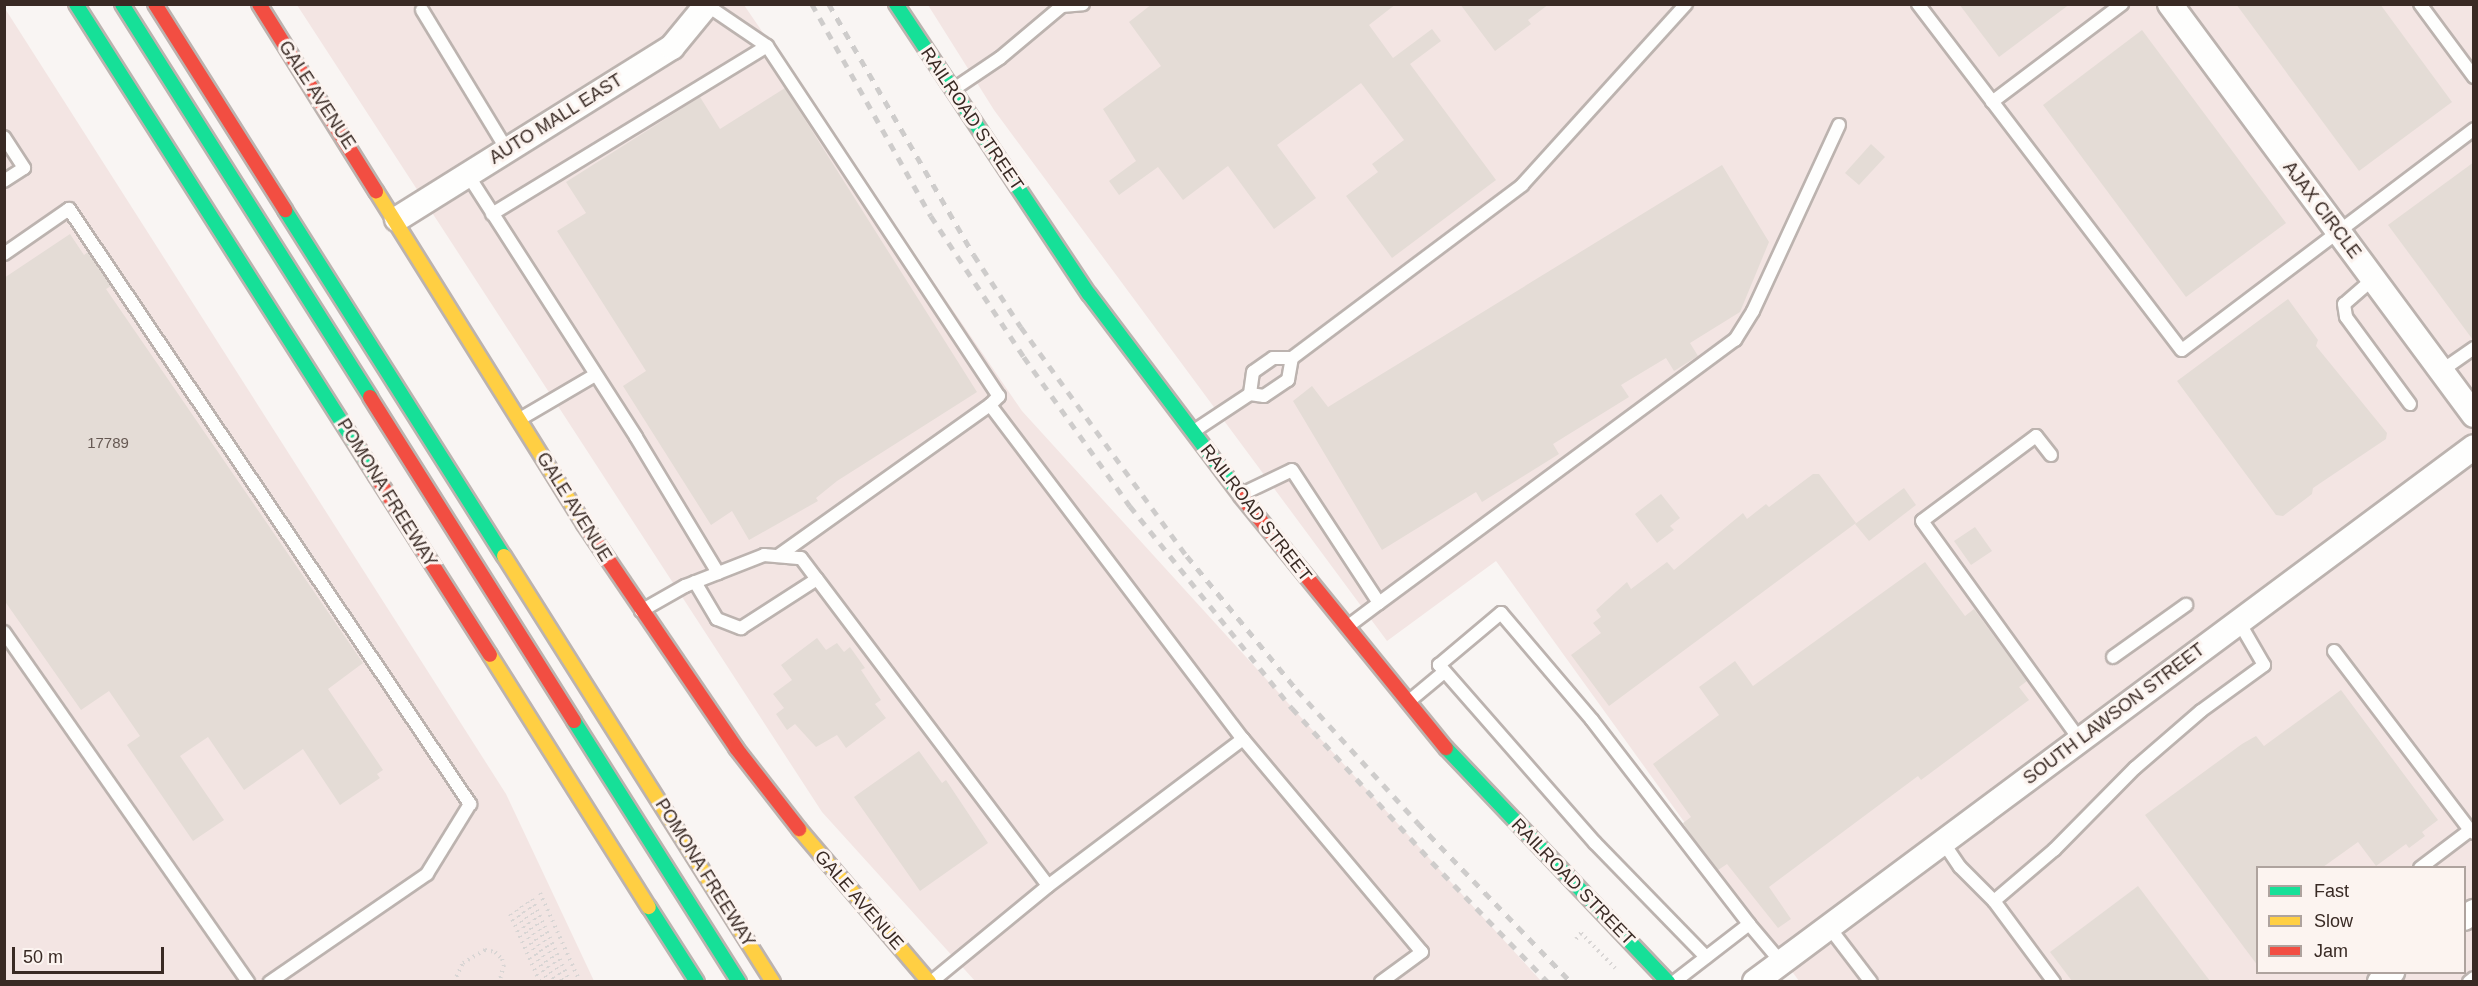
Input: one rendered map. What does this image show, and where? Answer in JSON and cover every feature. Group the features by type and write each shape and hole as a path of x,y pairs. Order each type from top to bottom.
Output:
{"main road":[{"name":"POMONA FREEWAY","path":"76,4 697,981"},
{"path":"106,4 345,386"},
{"path":"122,4 739,981"},
{"name":"POMONA FREEWAY","path":"156,4 773,981"},
{"name":"GALE AVENUE","path":"259,4 397,219 640,612 736,748 811,845 930,981"},
{"name":"RAILROAD STREET","path":"896,4 1089,294 1241,495 1448,750 1668,981"},
{"path":"420,505 722,981"}],"street":[{"name":"AJAX CIRCLE","path":"2170,4 2474,415"},
{"name":"AUTO MALL EAST","path":"397,219 672,47 705,6"},
{"name":"SOUTH LAWSON STREET","path":"1755,981 2474,447"}],"lane":[{"path":"952,90 1000,58 1062,5 1083,4"},
{"path":"1250,394 1253,372 1273,358 1292,358 1522,184 1686,4"},
{"path":"1918,4 2182,350 2474,129"},
{"path":"1992,102 2122,4"},
{"path":"2420,4 2474,77"},
{"path":"424,6 507,150"},
{"path":"705,6 767,46 999,396 990,405 778,556"},
{"path":"492,214 767,46"},
{"path":"1347,627 1687,379 1735,340 1753,311 1839,125"},
{"path":"4,136 24,168 4,181"},
{"path":"468,175 718,573"},
{"path":"4,254 69,209 470,804 427,874 270,981"},
{"path":"2373,279 2344,304 2346,316 2410,404"},
{"path":"2441,371 2474,348"},
{"path":"1192,431 1250,394 1264,396 1288,380 1292,358"},
{"path":"520,419 595,375"},
{"path":"990,405 1243,740 1422,952 1381,981"},
{"path":"2051,455 2036,436 1922,521 2080,740"},
{"path":"1241,495 1292,470 1379,603"},
{"path":"640,612 695,582 764,555 801,558 1048,886"},
{"path":"695,582 717,619 741,628 817,579"},
{"path":"2113,657 2186,605"},
{"path":"1706,957 1595,843 1439,665 1501,613 1592,720 1781,963"},
{"path":"1994,901 2054,849 2135,768 2201,711 2264,665 2239,622"},
{"path":"4,632 248,981"},
{"path":"2334,651 2472,832 2421,866"},
{"path":"1408,702 1444,672"},
{"path":"930,981 1048,886 1243,740"},
{"path":"1943,842 1960,867 1994,901 2054,981"},
{"path":"1674,981 1749,924"},
{"path":"1829,927 1868,980"},
{"path":"2469,981 2474,978"}],"path":[{"path":"540,893 580,981"},
{"path":"532,899 570,981"},
{"path":"527,902 563,981"},
{"path":"522,906 555,981"},
{"path":"516,910 548,981"},
{"path":"510,914 540,981"},
{"path":"1576,939 1581,933 1620,973"},
{"path":"454,981 463,963 485,951 495,952 502,959 504,970 499,981"}],"shaded area":[{"path":"297,5 744,5 1022,411 1541,981 975,981 822,812"},
{"path":"928,5 2473,5 2473,981 1799,981 1496,561 1387,641 994,110"},
{"path":"4,7 506,794 594,981 5,981"}],"building":[{"path":"1152,4 1396,4 1369,25 1393,58 1432,29 1441,41 1410,64 1496,180 1392,258 1346,196 1378,172 1372,164 1404,140 1361,83 1277,145 1316,198 1274,229 1228,166 1183,200 1158,167 1119,195 1109,181 1136,161 1103,109 1161,66 1129,22"},
{"path":"1460,4 1549,4 1528,20 1531,24 1495,51"},
{"path":"1959,4 2070,4 1999,57"},
{"path":"2236,4 2380,4 2452,102 2359,171"},
{"path":"2142,30 2286,223 2186,297 2043,105"},
{"path":"785,88 977,392 837,481 816,498 818,501 749,540 732,511 711,525 623,386 646,371 557,231 586,213 566,182 700,97 720,129"},
{"path":"1871,144 1885,157 1859,185 1845,173"},
{"path":"2474,162 2474,340 2473,340 2388,225"},
{"path":"1722,165 1769,242 1740,312 1690,343 1698,356 1674,371 1666,358 1621,385 1629,397 1553,444 1559,454 1482,502 1476,492 1382,550 1293,401 1312,386 1328,407"},
{"path":"70,234 84,255 88,252 111,286 106,289 363,663 328,689 383,770 377,774 380,778 340,805 303,749 244,790 208,737 180,756 224,820 193,841 127,745 140,736 109,691 81,710 4,600 4,278"},
{"path":"2288,299 2318,340 2316,346 2387,433 2386,439 2313,488 2312,494 2283,516 2276,515 2177,381"},
{"path":"1813,474 1819,474 1856,523 1609,706 1571,655 1601,633 1593,623 1601,617 1596,610 1627,582 1631,589 1667,562 1674,570 1743,513 1747,519 1766,504 1769,507"},
{"path":"1904,488 1916,505 1869,541 1855,524"},
{"path":"1661,494 1680,518 1670,526 1674,530 1657,543 1635,514"},
{"path":"1975,527 1992,551 1971,565 1954,541"},
{"path":"1925,562 1965,616 1974,609 2027,681 2019,687 2029,700 1921,780 1918,776 1769,887 1791,919 1778,928 1727,864 1718,870 1688,831 1683,823 1691,817 1653,764 1719,715 1699,687 1735,661 1753,686"},
{"path":"817,638 826,650 837,643 844,652 850,647 865,668 861,670 881,700 875,704 886,718 846,748 837,735 816,747 795,724 787,730 776,714 784,708 773,694 792,680 781,665"},
{"path":"2341,690 2438,820 2422,832 2425,836 2409,848 2406,844 2376,866 2358,842 2324,866 2256,866 2256,963 2145,815 2242,744 2256,736 2264,746"},
{"path":"919,751 942,783 946,780 988,843 920,891 854,797"},
{"path":"2138,886 2210,981 2072,981 2050,952"}],"railway":[{"path":"812,4 931,216 1024,357 1130,506 1292,708 1432,862 1548,982"},
{"path":"829,4 974,255 1021,327 1187,556 1297,690 1418,823 1571,982"}],"traffic: fast":[{"path":"76,4 376,476"},
{"path":"122,4 370,397"},
{"path":"896,4 1089,294 1241,496"},
{"path":"285,210 504,556"},
{"path":"574,721 739,982"},
{"path":"1446,748 1668,982"},
{"path":"649,907 697,982"}],"traffic: slow":[{"path":"376,191 584,524"},
{"path":"504,556 773,982"},
{"path":"490,655 649,907"},
{"path":"799,829 929,982"}],"traffic: jam":[{"path":"155,4 285,210"},
{"path":"259,4 376,191"},
{"path":"370,397 574,721"},
{"path":"376,476 490,655"},
{"path":"1241,496 1446,748"},
{"path":"584,524 736,748 799,829"}]}
